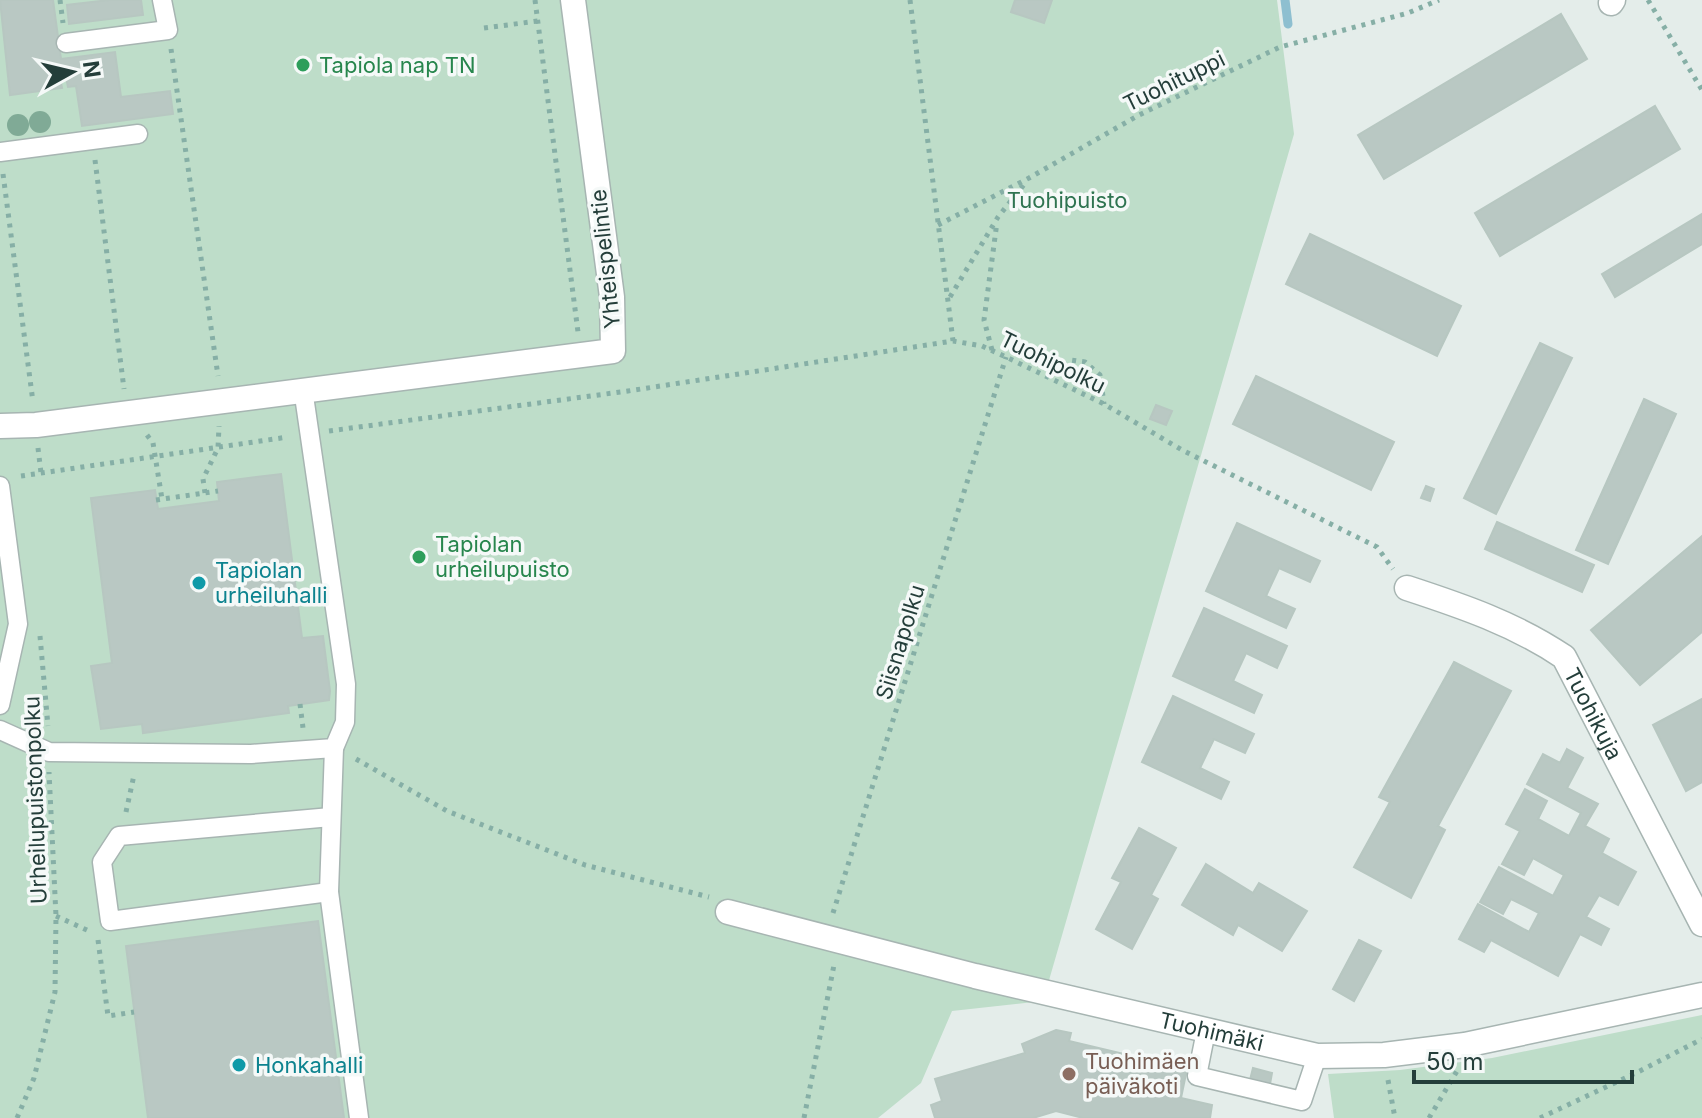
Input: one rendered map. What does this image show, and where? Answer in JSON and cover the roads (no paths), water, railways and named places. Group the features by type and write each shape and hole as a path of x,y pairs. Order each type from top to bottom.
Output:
{"street":[{"name":"Yhteispelintie","path":"0,426 36,425 613,351 612,297 573,0"},
{"name":"Tuohikuja","path":"1407,588 1477,611 1564,657 1702,924"},
{"name":"Tuohimäki","path":"728,912 1317,1056 1384,1055 1465,1045 1702,995"}],"lane":[{"path":"66,43 168,30 162,0"},
{"path":"1,157 138,134"},
{"path":"303,389 346,684 345,722 334,748 329,892 359,1118"},
{"path":"0,705 9,625 5,480"},
{"path":"0,730 49,752 251,754 334,748"},
{"path":"329,892 110,921 102,862 119,836 331,817"},
{"path":"1206,1031 1197,1076 1302,1101 1317,1056"}],"waterway":[{"path":"1285,0 1288,24"}],"place":[{"name":"Tapiola nap TN","path":"303,65"},
{"name":"Tapiolan urheilupuisto","path":"419,557"},
{"name":"Tapiolan urheiluhalli","path":"199,583"},
{"name":"Honkahalli","path":"239,1065"},
{"name":"Tuohimäen päiväkoti","path":"1069,1074"}],"park label":[{"name":"Tuohipuisto","path":"1067,200"}]}
